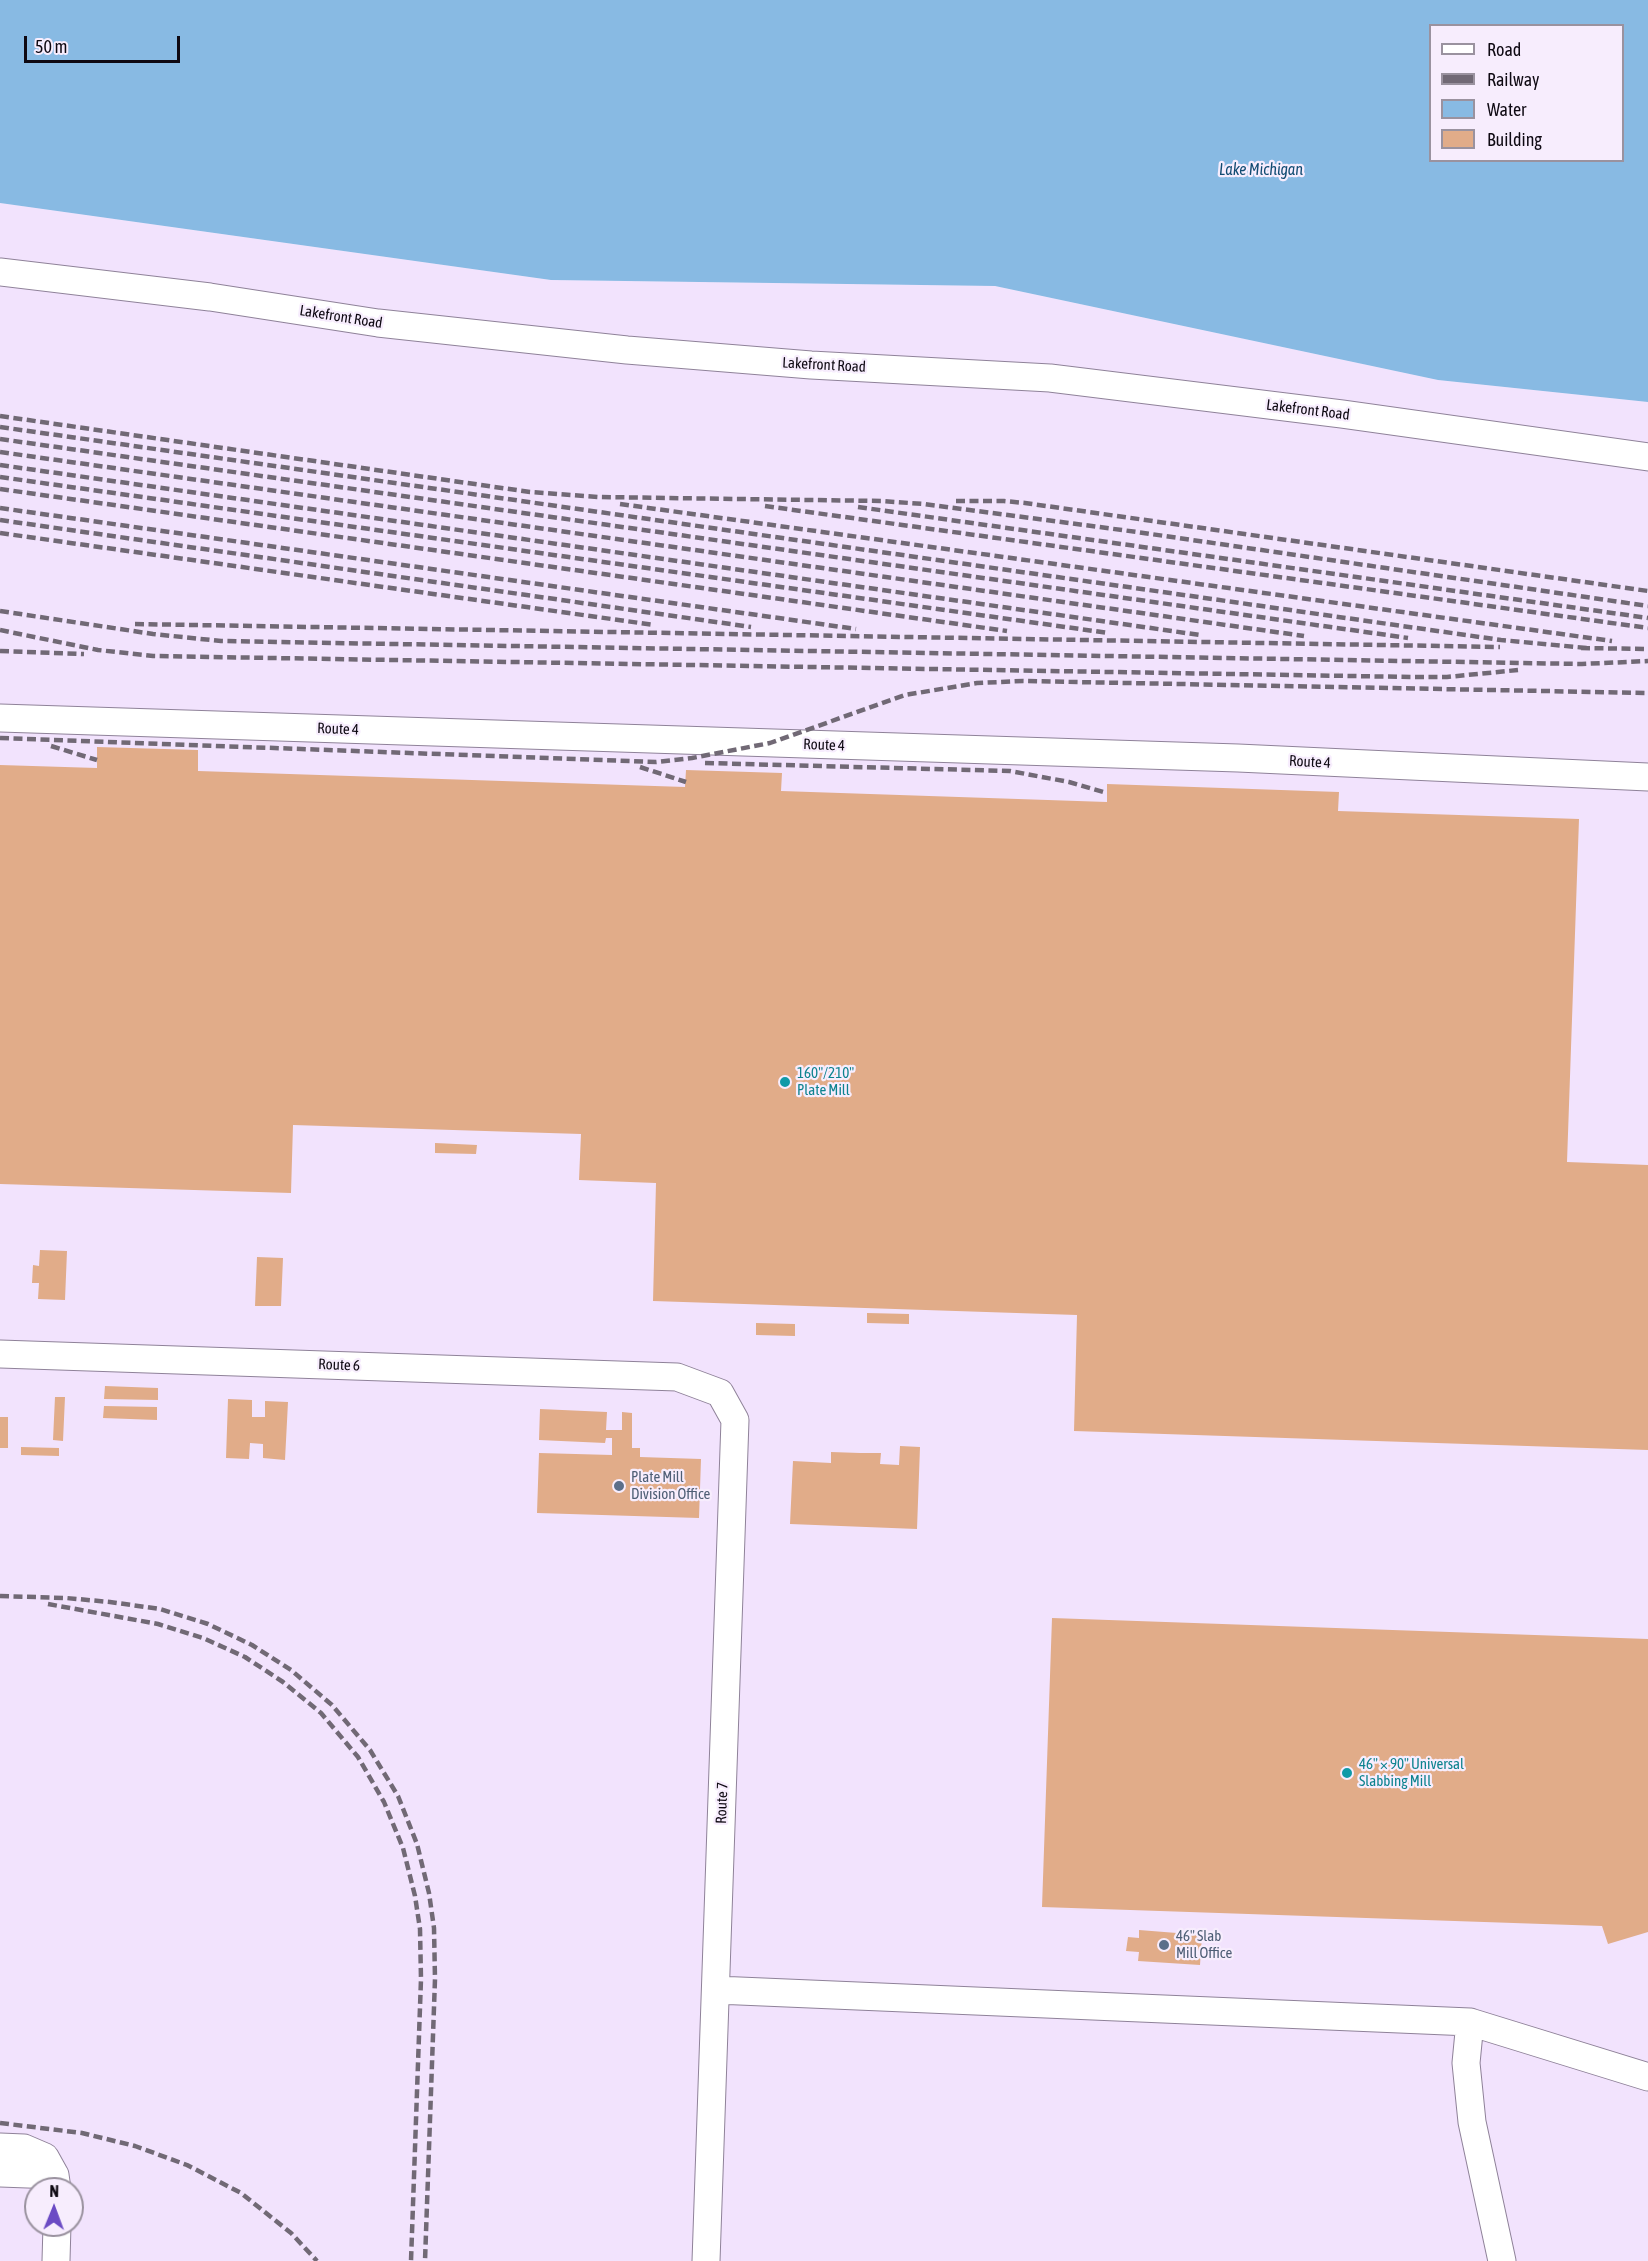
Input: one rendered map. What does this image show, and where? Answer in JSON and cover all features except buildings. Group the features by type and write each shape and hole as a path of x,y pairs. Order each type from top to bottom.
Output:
{"street":[{"name":"Lakefront Road","path":"0,272 210,297 378,323 615,348 812,365 1050,378 1342,414 1648,457"},
{"name":"Route 4","path":"0,718 1238,758 1648,777"},
{"name":"Route 6","path":"0,1354 678,1377"},
{"name":"Route 7","path":"678,1377 720,1393 735,1420 706,2261"},
{"path":"716,1990 1470,2022 1648,2077"},
{"path":"1470,2022 1466,2063 1472,2122 1502,2261"},
{"path":"0,2147 35,2151 45,2157 54,2177"},
{"path":"0,2173 24,2177"},
{"path":"56,2261 57,2237"}],"shaded area":[{"path":"0,203 551,280 995,286 1438,380 1648,402 1648,2261 0,2261"}],"water":[{"name":"Lake Michigan","path":"0,0 1648,0 1648,402 1438,380 995,286 551,280 0,203"}],"railway":[{"path":"0,416 530,492 599,497 881,501 924,504 1137,532 1648,606"},
{"path":"0,427 1501,640 1587,648"},
{"path":"0,439 1408,638"},
{"path":"0,452 1304,636"},
{"path":"0,465 1200,635"},
{"path":"0,477 1108,633"},
{"path":"0,489 1007,631"},
{"path":"956,501 1025,503 1648,591"},
{"path":"620,504 1612,641"},
{"path":"765,506 1648,628"},
{"path":"858,507 1648,618"},
{"path":"0,508 856,629"},
{"path":"0,520 751,627"},
{"path":"0,533 654,625"},
{"path":"0,611 153,634 221,641 1582,664 1648,661"},
{"path":"135,624 1500,647"},
{"path":"0,630 98,650 153,656 1411,677 1447,677 1518,670"},
{"path":"1581,648 1648,649"},
{"path":"0,651 84,654"},
{"path":"0,738 656,762 692,758 770,743 905,695 977,683 1023,681 1648,693"},
{"path":"51,746 97,760"},
{"path":"705,763 1010,771 1069,782 1107,793"},
{"path":"640,767 686,782"},
{"path":"0,1596 110,1602 160,1609 208,1624 252,1645 291,1670 332,1705 370,1750 398,1796 417,1844 429,1893 434,1928 435,1979 425,2261"},
{"path":"48,1604 158,1624 203,1638 245,1657 283,1682 321,1713 358,1757 384,1802 403,1848 415,1896 420,1929 421,1979 411,2261"},
{"path":"0,2123 82,2133 135,2146 187,2165 241,2193 291,2233 317,2261"}],"place":[{"name":"160\"/210\" Plate Mill","path":"785,1082"},
{"name":"Plate Mill Division Office","path":"619,1486"},
{"name":"46\" × 90\" Universal Slabbing Mill","path":"1347,1773"},
{"name":"46\" Slab Mill Office","path":"1164,1945"}]}
